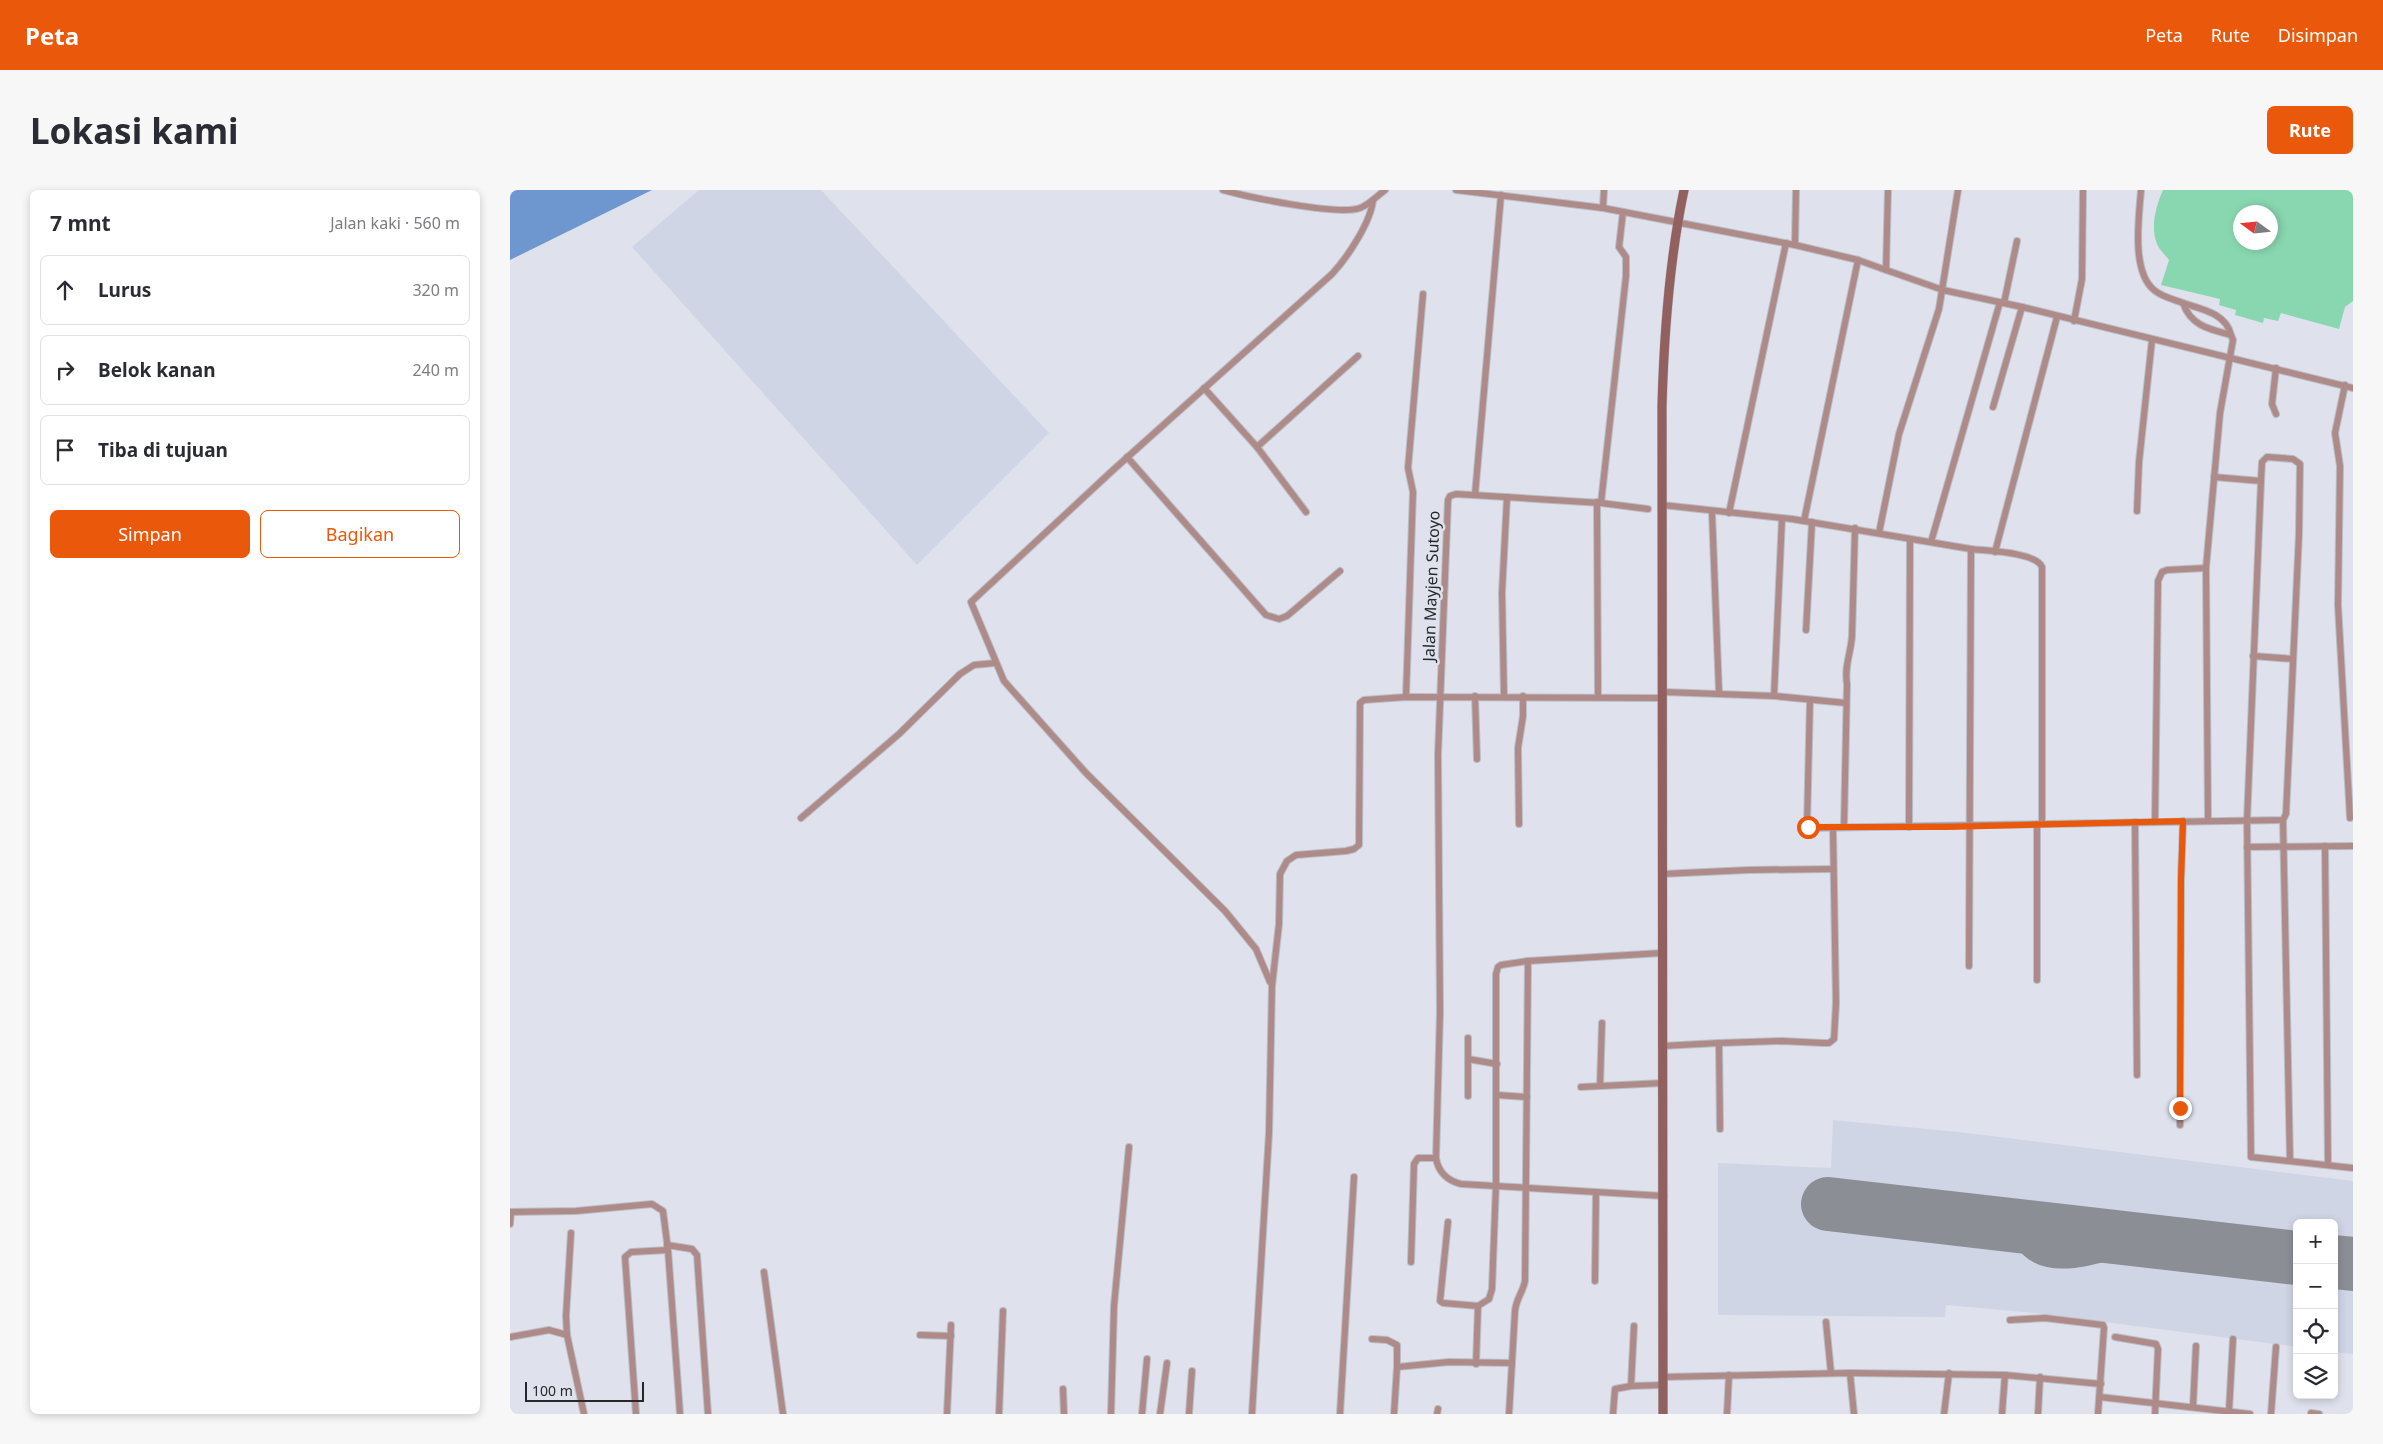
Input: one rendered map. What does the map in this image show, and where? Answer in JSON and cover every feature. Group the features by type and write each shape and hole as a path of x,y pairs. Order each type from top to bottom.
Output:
{"street":[{"path":"1223,190 1248,197 1336,210 1361,208 1385,190"},
{"path":"1456,190 1490,192 1501,196 1603,208 1786,243 1858,260 1943,290 2022,307 2353,388"},
{"path":"1603,208 1604,190"},
{"path":"1663,1414 1663,365 1668,296 1677,223 1684,190"},
{"path":"1795,245 1796,190"},
{"path":"1886,270 1888,190"},
{"path":"1879,534 1900,434 1931,338 1943,290 1958,190"},
{"path":"2074,321 2082,279 2083,190"},
{"path":"2141,190 2139,251 2142,272 2154,290 2220,317 2226,323 2233,340 2228,358 2220,413 2206,568 2208,821"},
{"path":"1475,495 1501,196"},
{"path":"1272,986 1266,968 1256,949 1241,930 1086,772 1014,693 995,663 971,602 1127,457 1339,266 1369,216 1373,200"},
{"path":"1598,697 1599,502 1626,276 1626,257 1619,247 1623,212"},
{"path":"1932,542 2002,303 2017,241"},
{"path":"1729,513 1786,243"},
{"path":"1804,521 1858,260"},
{"path":"1406,697 1413,492 1408,468 1422,294"},
{"path":"2183,303 2187,313 2197,324 2231,335"},
{"path":"1993,407 2022,307"},
{"path":"1995,552 2057,317"},
{"path":"2137,511 2139,462 2152,340"},
{"path":"1257,447 1358,356"},
{"path":"2276,368 2272,404 2276,414"},
{"path":"2345,385 2335,433 2340,466 2338,605 2350,818"},
{"path":"1204,388 1257,447 1306,512"},
{"path":"1127,457 1266,615 1279,618 1287,616 1340,571"},
{"path":"2290,1161 2283,820 2286,814 2300,464 2288,458 2267,457 2262,462 2247,821 2251,1157 2353,1168"},
{"path":"2214,476 2261,481"},
{"name":"Jalan Mayjen Sutoyo","path":"1441,697 1448,500 1450,496 1456,494 1599,502 1649,509 1662,508 1782,518 1855,528 1879,534 2027,557 2037,561 2042,567 2038,829"},
{"path":"1504,696 1502,593 1507,497"},
{"path":"1712,512 1719,693"},
{"path":"1774,696 1782,518"},
{"path":"1806,630 1812,522"},
{"path":"1844,827 1845,667 1852,636 1855,528"},
{"path":"1909,827 1910,539"},
{"path":"1969,966 1971,549"},
{"path":"2155,822 2158,582 2162,572 2167,570 2206,568"},
{"path":"2253,656 2293,659"},
{"path":"801,818 899,734 956,677 974,666 995,663"},
{"path":"1252,1414 1269,1133 1272,986 1279,924 1279,886 1282,867 1296,855 1346,851 1357,847 1359,841 1360,704 1364,700 1406,697 1598,697 1719,693 1846,703"},
{"path":"1475,696 1477,759"},
{"path":"1519,824 1518,748 1523,716 1523,696"},
{"path":"1441,697 1438,764 1440,1012 1436,1158 1440,1170 1453,1182 1664,1196"},
{"path":"1810,700 1807,826 1833,834 1844,827 2038,829 2155,822 2183,828 2208,821 2283,820"},
{"path":"2135,822 2137,1075"},
{"path":"2180,1125 2179,1009 2183,828"},
{"path":"2037,980 2038,829"},
{"path":"1662,1046 1782,1041 1829,1043 1834,1039 1836,1003 1833,834"},
{"path":"2325,846 2328,1165"},
{"path":"2247,847 2353,846"},
{"path":"1662,874 1833,869"},
{"path":"1448,1222 1440,1301 1443,1303 1478,1306 1489,1299 1492,1289 1496,1184 1496,971 1501,964 1662,953"},
{"path":"1510,1414 1515,1304 1525,1282 1528,961"},
{"path":"1600,1086 1602,1023"},
{"path":"1468,1038 1468,1096"},
{"path":"1719,1043 1720,1129"},
{"path":"1468,1059 1497,1064"},
{"path":"1581,1087 1663,1083"},
{"path":"1497,1094 1527,1097"},
{"path":"1111,1414 1114,1306 1129,1147"},
{"path":"1411,1262 1414,1164 1418,1158 1436,1158"},
{"path":"1340,1414 1354,1177"},
{"path":"1595,1281 1596,1192"},
{"path":"510,1224 510,1212 576,1211 656,1205 663,1211 668,1247 680,1414"},
{"path":"571,1233 566,1316 567,1335 584,1414"},
{"path":"636,1414 625,1257 631,1252 668,1247 692,1249 697,1255 708,1414"},
{"path":"764,1272 783,1414"},
{"path":"1476,1364 1478,1306"},
{"path":"999,1414 1003,1311"},
{"path":"2010,1320 2045,1318 2103,1325 2098,1414"},
{"path":"1826,1322 1831,1373"},
{"path":"947,1414 951,1326"},
{"path":"1631,1386 1634,1326"},
{"path":"510,1337 549,1330 567,1335"},
{"path":"920,1335 951,1336"},
{"path":"2115,1337 2156,1344 2158,1349 2155,1414"},
{"path":"1372,1338 1388,1340 1397,1345 1394,1414"},
{"path":"2229,1411 2232,1339"},
{"path":"2194,1407 2196,1346"},
{"path":"2271,1414 2276,1347"},
{"path":"1142,1414 1147,1359"},
{"path":"1397,1367 1449,1362 1476,1364 1512,1363"},
{"path":"1160,1414 1167,1364"},
{"path":"1189,1414 1192,1371"},
{"path":"1850,1373 1854,1414"},
{"path":"1613,1414 1615,1389 1663,1381 1729,1375 1949,1373 2040,1377 2101,1384"},
{"path":"1944,1414 1949,1373"},
{"path":"1727,1414 1729,1375"},
{"path":"2002,1414 2005,1375"},
{"path":"2038,1414 2040,1377"},
{"path":"1063,1389 1064,1414"},
{"path":"2100,1397 2250,1414"},
{"path":"2312,1413 2319,1414"}],"shaded area":[{"path":"699,190 821,190 1049,433 917,565 632,247"},
{"path":"1833,1120 1959,1132 2353,1181 2353,1354 2338,1352 2338,1219 2293,1219 2293,1346 2035,1313 1946,1305 1945,1317 1718,1315 1718,1163 1831,1168"}],"green space":[{"path":"2163,190 2353,190 2353,301 2345,307 2339,329 2281,313 2278,321 2264,318 2263,323 2235,315 2236,310 2219,305 2220,299 2161,285 2169,260 2158,246 2155,237 2156,210"}],"water":[{"path":"510,190 652,190 510,260"}],"taxiway":[{"path":"2034,1227 2029,1230 2027,1240 2030,1247 2041,1254 2054,1258 2084,1256 2141,1240"}],"runway":[{"path":"1828,1204 2293,1258"},
{"path":"2338,1262 2353,1264"}],"route":[{"path":"1808,827 1946,827 2183,821 2179,1019 2180,1108"}]}
